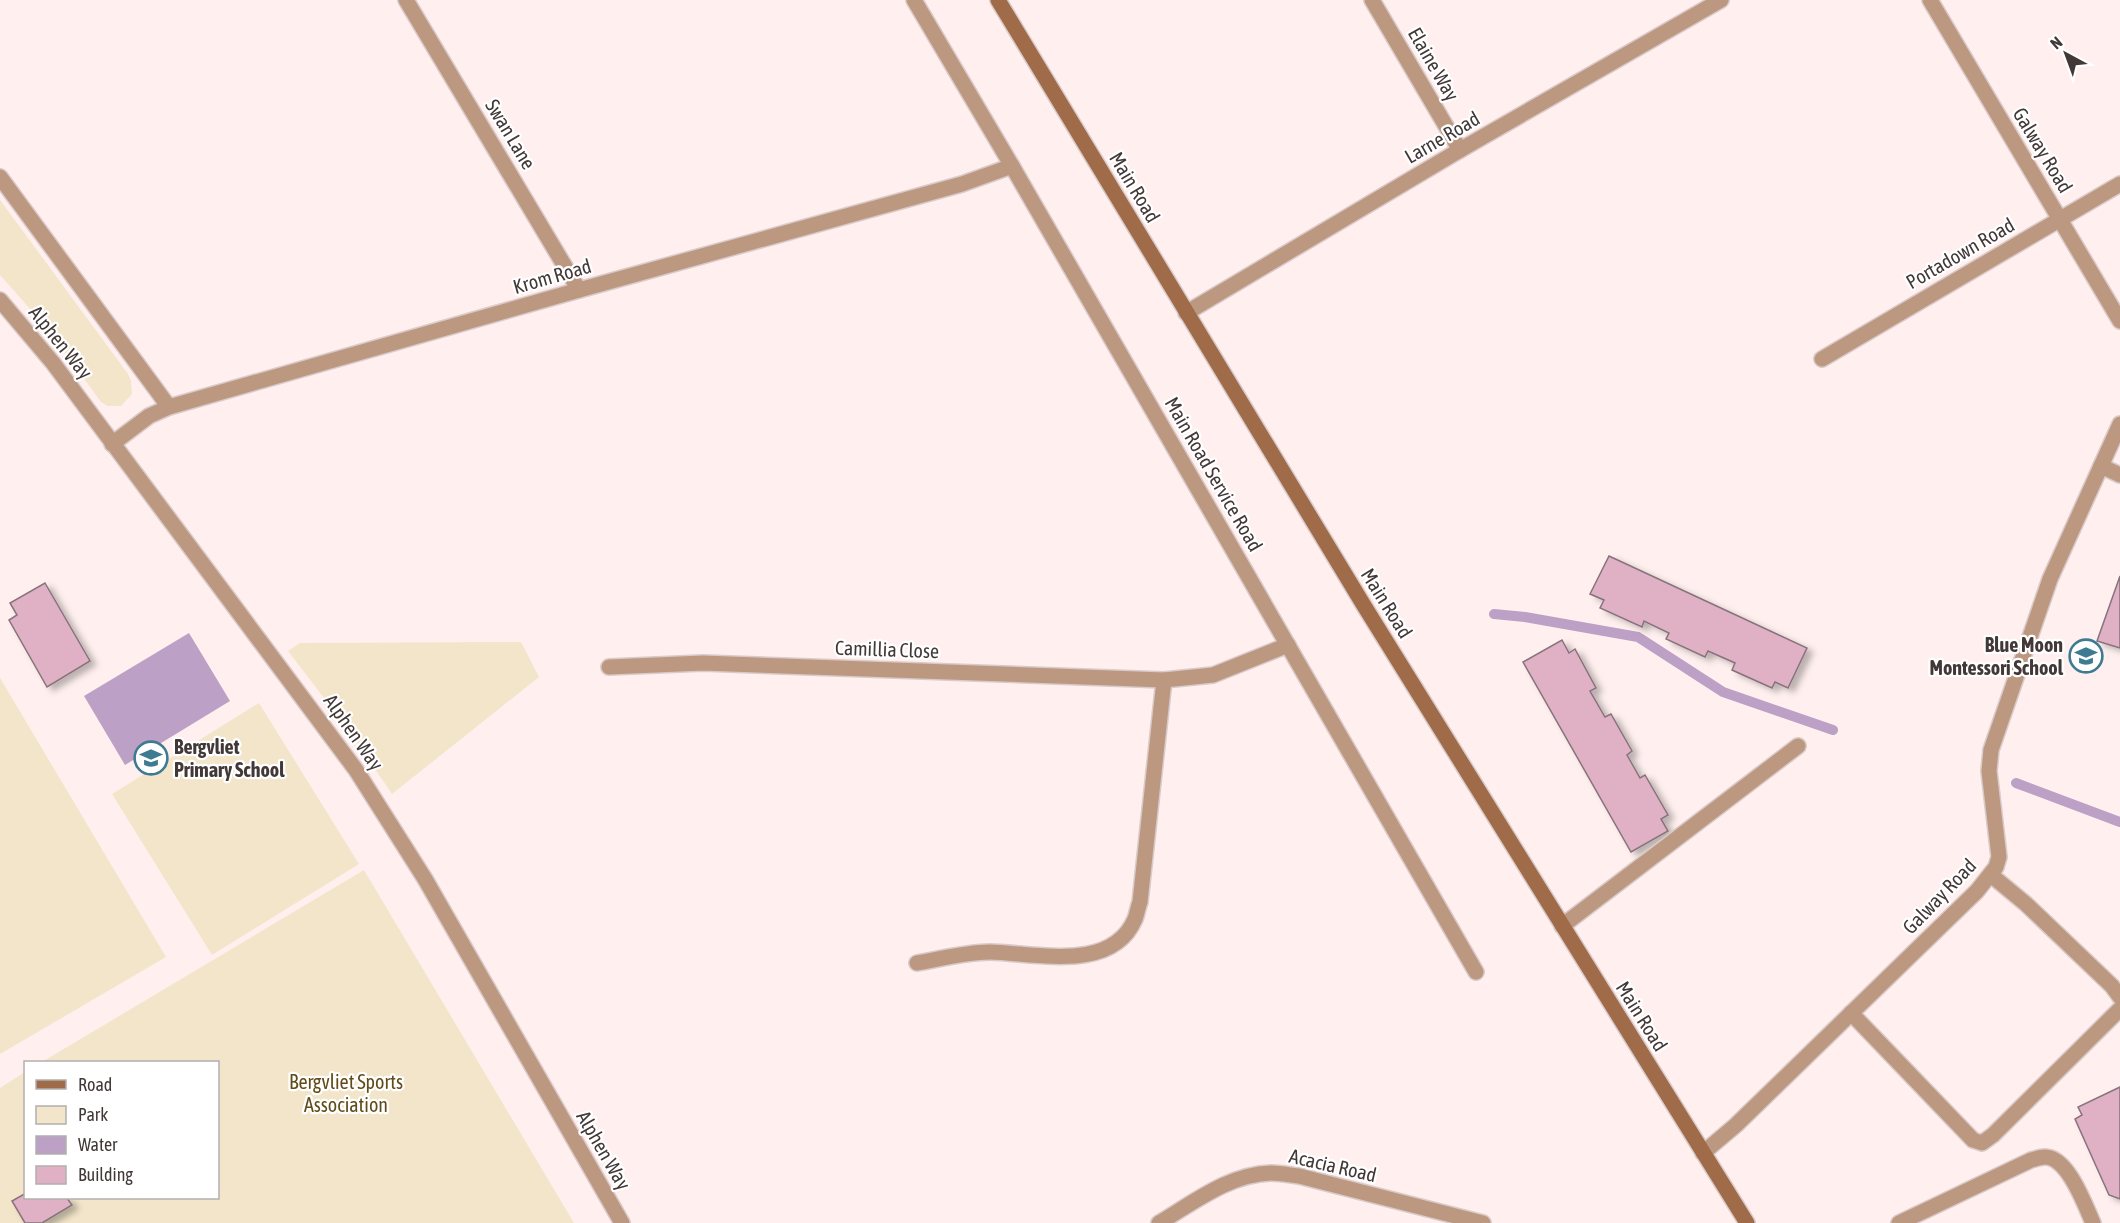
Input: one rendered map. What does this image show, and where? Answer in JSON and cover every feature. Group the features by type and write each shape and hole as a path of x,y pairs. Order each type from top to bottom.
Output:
{"main road":[{"name":"Main Road","path":"998,0 1186,313 1747,1223"}],"street":[{"name":"Swan Lane","path":"406,0 579,290"},
{"name":"Main Road Service Road","path":"914,0 1476,972"},
{"name":"Elaine Way","path":"1372,0 1460,150"},
{"name":"Larne Road","path":"1186,313 1460,150 1720,0"},
{"name":"Galway Road","path":"1930,0 2120,321"},
{"name":"Krom Road","path":"112,444 149,416 169,407 962,184 1012,166"},
{"path":"0,177 169,407"},
{"name":"Portadown Road","path":"1822,359 2120,184"},
{"name":"Alphen Way","path":"0,300 53,363 356,770 425,879 622,1223"},
{"name":"Galway Road","path":"1703,1153 1736,1125 1977,891 1996,867 1998,857 1989,771 1991,750 2050,579 2120,424"},
{"path":"2101,466 2120,475"},
{"name":"Camillia Close","path":"609,667 703,663 1164,680 1212,675 1288,645"},
{"path":"917,963 987,952 1078,957 1106,951 1125,936 1135,920 1140,902 1164,680"},
{"path":"1562,926 1798,746"},
{"path":"1991,875 2026,904 2112,986 2120,997"},
{"path":"1851,1013 1973,1140 1982,1143 1994,1135 2120,1009"},
{"path":"1899,1223 2031,1160 2045,1157 2058,1161 2065,1169 2093,1223"},
{"name":"Acacia Road","path":"1159,1223 1221,1186 1248,1176 1272,1173 1299,1176 1483,1223"}],"green space":[{"path":"0,200 128,374 132,394 121,406 108,406 101,402 48,329 0,275"},
{"path":"521,642 539,677 392,794 347,728 288,651 300,643"},
{"path":"0,678 166,957 0,1054"},
{"path":"259,703 359,864 212,955 112,794"},
{"name":"Bergvliet Sports Association","path":"364,870 574,1223 0,1223 0,1088 24,1073 24,1199 219,1199 219,1061 44,1061"}],"water":[{"path":"189,633 230,701 125,765 84,696"}],"building":[{"path":"1609,556 1807,648 1788,688 1775,682 1772,688 1732,670 1735,663 1708,651 1705,657 1666,639 1669,633 1644,621 1642,627 1600,608 1604,600 1590,594"},
{"path":"2120,576 2120,648 2097,641"},
{"path":"45,583 90,661 47,687 9,620 17,615 10,603"},
{"path":"1562,640 1569,653 1575,649 1596,688 1590,691 1605,717 1611,714 1632,751 1627,755 1640,778 1645,775 1668,815 1661,819 1668,831 1631,852 1523,662"},
{"path":"2120,1087 2120,1199 2109,1195 2075,1119 2082,1115 2078,1107"},
{"path":"24,1194 24,1199 68,1199 72,1205 42,1223 25,1223 12,1201"}],"waterway":[{"path":"1494,614 1525,617 1638,637 1723,692 1833,730"},
{"path":"2016,783 2120,822"}],"place":[{"name":"Blue Moon Montessori School","path":"2086,656"},
{"name":"Bergvliet Primary School","path":"151,758"}]}
